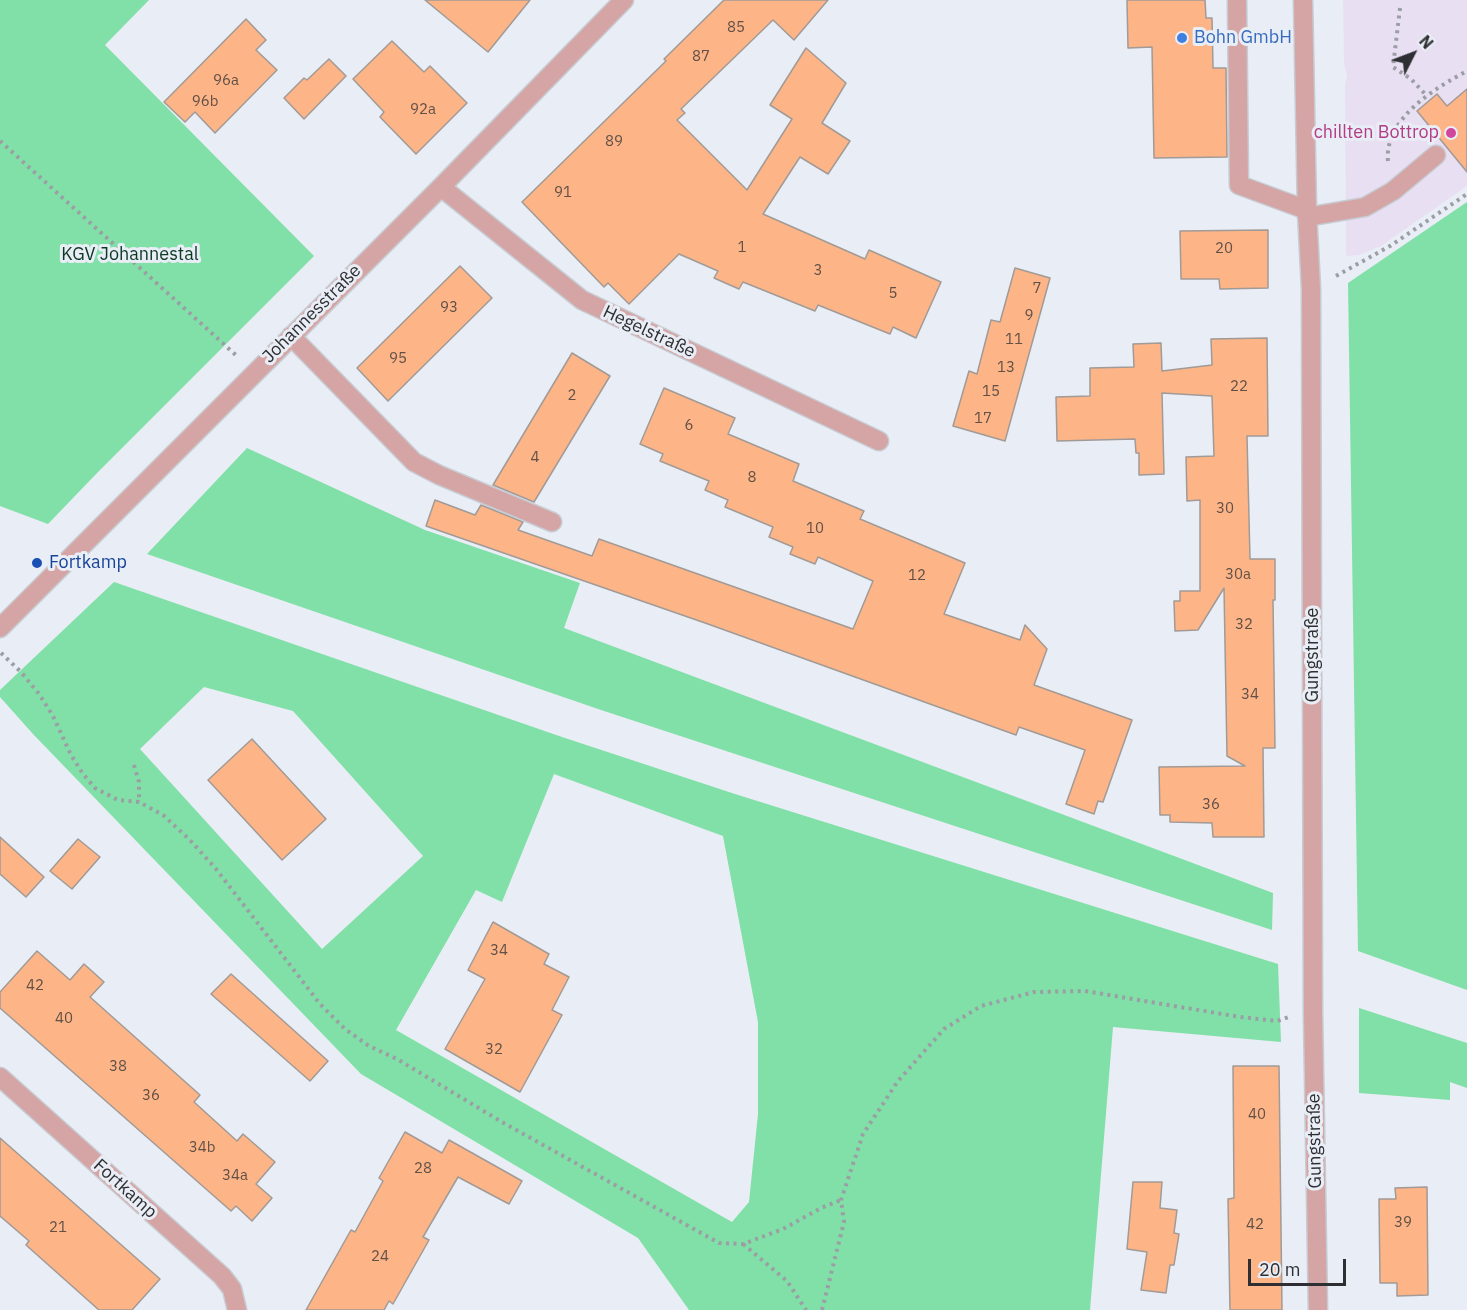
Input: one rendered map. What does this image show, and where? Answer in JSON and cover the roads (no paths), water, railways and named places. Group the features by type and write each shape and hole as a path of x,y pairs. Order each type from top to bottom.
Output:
{"street":[{"name":"Johannesstraße","path":"0,628 134,496 624,0"},
{"path":"1238,0 1239,185 1307,213 1365,207 1394,191 1436,155"},
{"name":"Gungstraße","path":"1303,0 1307,213 1311,289 1313,1014 1318,1310"},
{"name":"Hegelstraße","path":"441,187 582,300 879,441"},
{"path":"291,336 414,462 439,475 552,522"},
{"name":"Fortkamp","path":"0,1077 222,1276 232,1289 237,1310"}],"place":[{"name":"Bohn GmbH","path":"1182,38"},
{"name":"chillten Bottrop","path":"1451,133"},
{"name":"Fortkamp","path":"37,563"}],"park label":[{"name":"KGV Johannestal","path":"130,255"}]}
